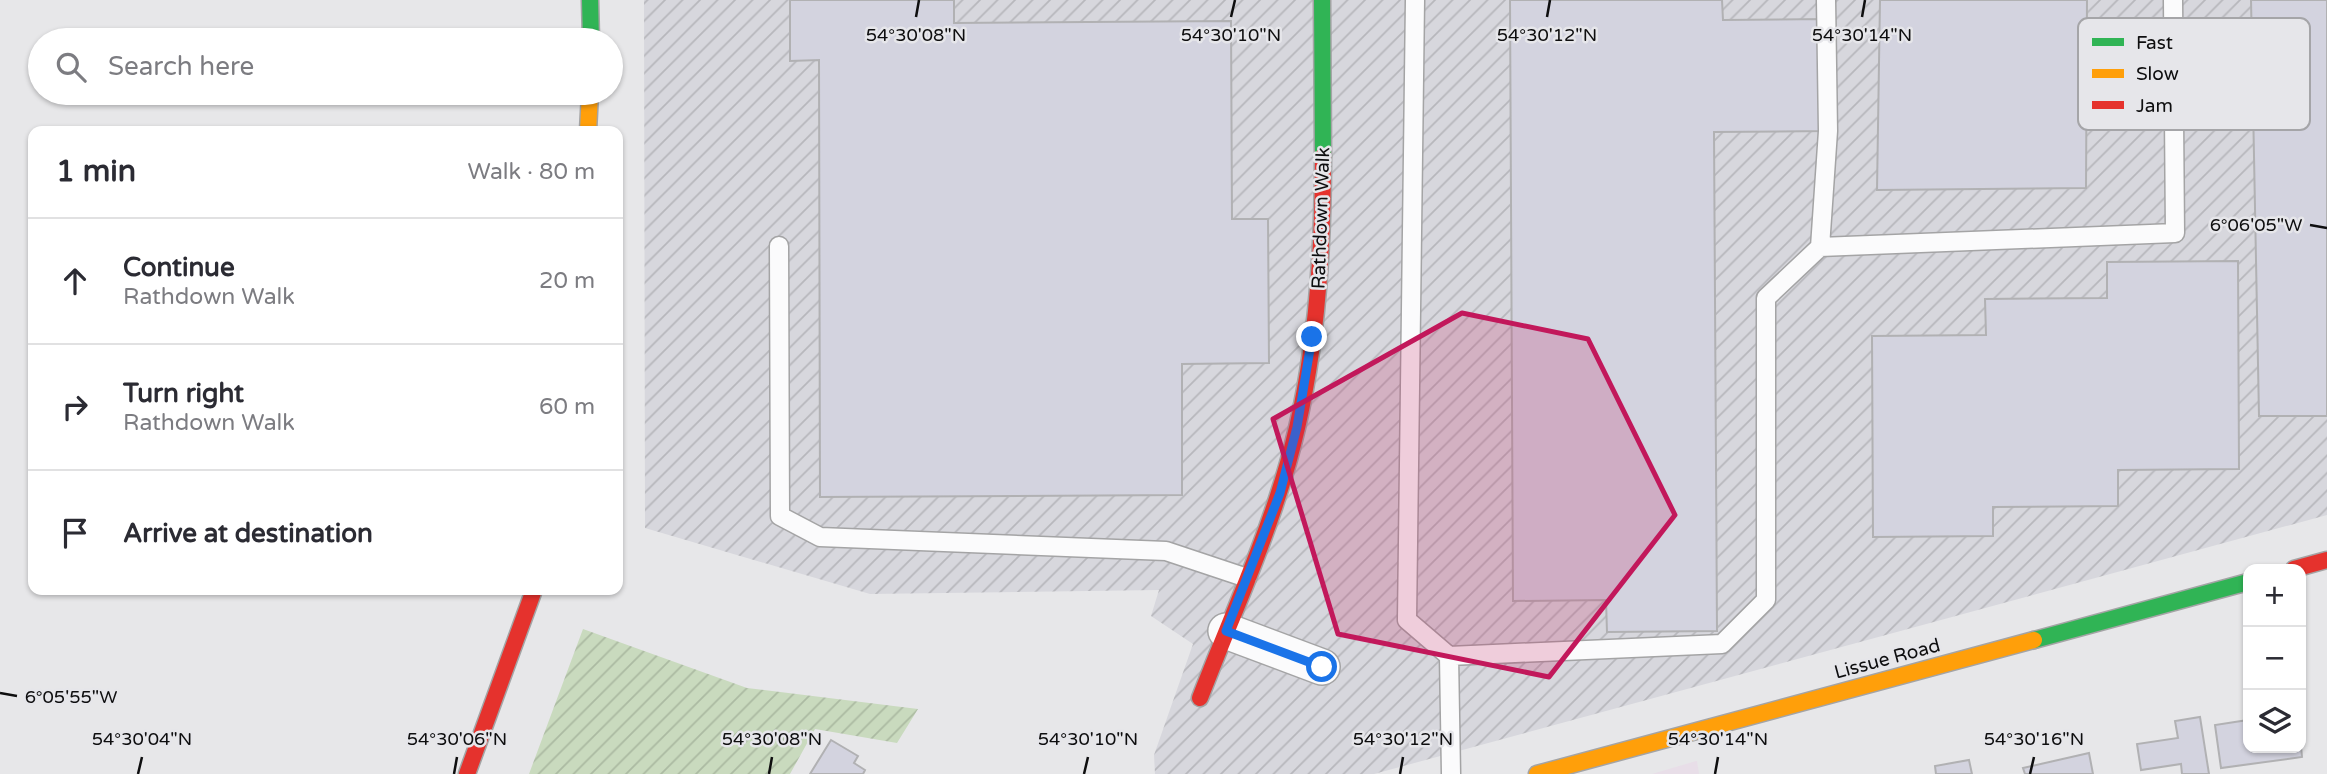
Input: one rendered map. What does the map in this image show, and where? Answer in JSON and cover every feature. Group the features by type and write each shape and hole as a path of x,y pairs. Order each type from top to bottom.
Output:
{"main road":[{"path":"590,0 591,28"},
{"name":"Rathdown Walk","path":"1200,698 1280,493 1297,427 1312,337 1323,214 1322,0"},
{"path":"588,126 589,105"},
{"path":"2306,566 2327,560"},
{"name":"Lissue Road","path":"1536,774 2243,583"},
{"path":"467,774 532,595"}],"street":[{"path":"1226,631 1322,667"}],"lane":[{"path":"1415,0 1407,621 1449,656 1722,644 1766,600 1766,299 1820,247 2175,233 2174,130"},
{"path":"1820,247 1828,131 1826,0"},
{"path":"2173,0 2173,18"},
{"path":"779,246 780,516 820,537 1166,551 1247,578"},
{"path":"1449,656 1451,774"}],"highlighted area":[{"path":"1462,313 1588,339 1675,515 1549,677 1338,634 1273,419"}],"shaded area":[{"path":"644,0 2327,0 2327,515 1374,774 1155,774 1154,755 1193,644 1151,616 1159,590 870,594 645,528"},
{"path":"1696,761 1699,774 1652,774"}],"green space":[{"path":"583,629 747,688 918,709 897,743 815,729 790,774 529,774"}],"building":[{"path":"790,0 954,0 954,23 1231,21 1232,219 1268,219 1269,363 1182,364 1182,495 820,497 819,60 790,61"},
{"path":"1510,0 1722,0 1723,20 1827,19 1828,131 1714,132 1717,631 1607,632 1606,600 1513,601"},
{"path":"1880,0 2087,0 2087,18 2078,18 2078,130 2086,130 2086,188 1877,190"},
{"path":"2251,0 2327,0 2327,416 2259,416 2254,130 2310,130 2310,18 2251,18"},
{"path":"2238,261 2239,469 2118,470 2118,506 1993,507 1993,536 1873,537 1872,336 1986,335 1985,299 2107,298 2107,262"},
{"path":"2200,717 2209,774 2182,774 2181,764 2141,770 2137,744 2178,738 2175,721"},
{"path":"2243,721 2243,753 2302,753 2302,757 2221,768 2215,725"},
{"path":"831,740 858,756 854,763 865,770 863,774 810,774"},
{"path":"2089,753 2093,774 2025,774 2023,768"},
{"path":"1969,760 1972,774 1936,774 1935,766"}],"traffic: fast":[{"path":"590,0 591,28"},
{"path":"1322,0 1323,156"},
{"path":"2034,640 2243,583"}],"traffic: slow":[{"path":"588,126 589,105"},
{"path":"1537,774 2034,640"}],"traffic: jam":[{"path":"1200,698 1269,523 1298,426 1316,311 1323,156"},
{"path":"2306,566 2327,560"},
{"path":"467,774 532,595"}],"route":[{"path":"1312,337 1297,427 1280,493 1226,631 1322,667"}]}
